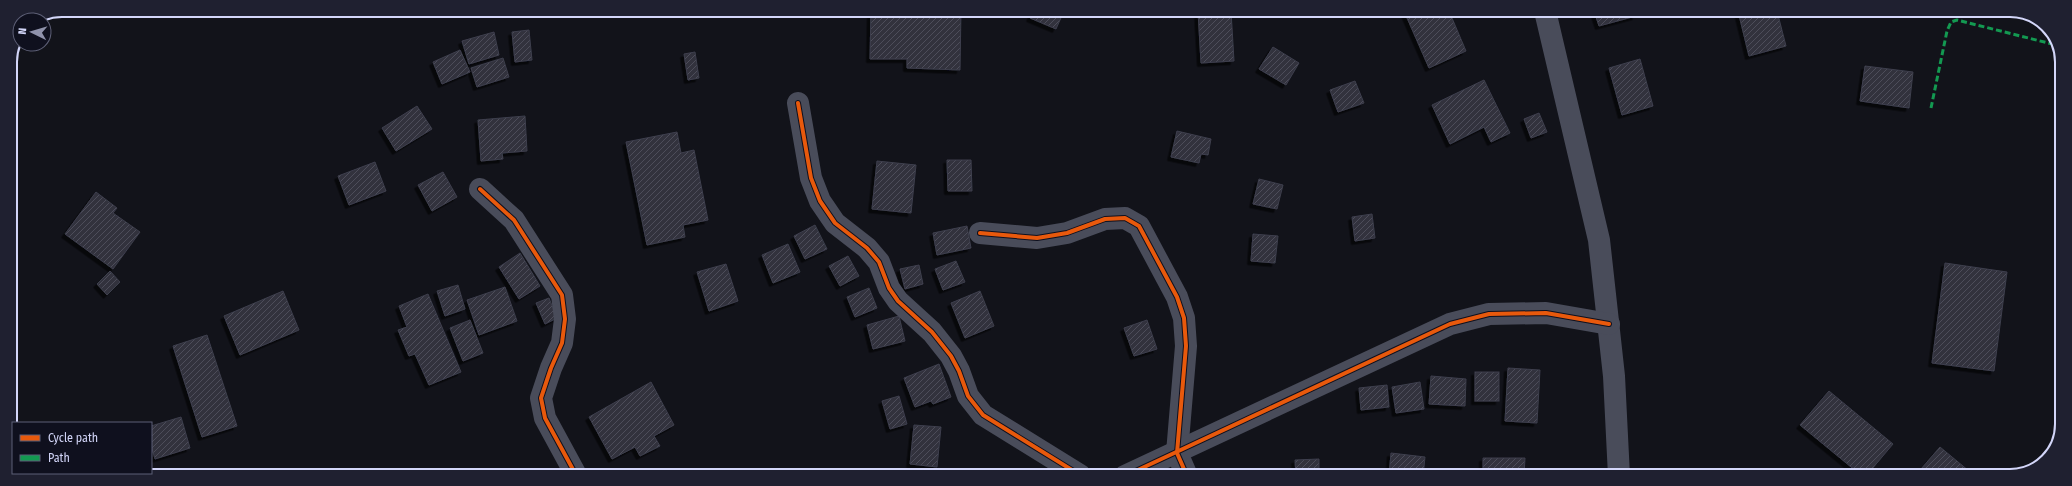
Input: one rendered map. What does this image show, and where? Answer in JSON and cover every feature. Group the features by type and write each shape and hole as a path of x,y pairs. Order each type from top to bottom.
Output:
{"street":[{"path":"1546,17 1599,240 1614,376 1619,469"},
{"path":"798,102 811,178 820,201 835,223 867,248 879,262 888,288 898,301 932,332 951,356 968,396 983,415 1069,469"},
{"path":"480,189 514,220 562,295 565,319 562,343 551,368 541,398 545,418 573,469"},
{"path":"980,233 1037,238 1067,233 1106,219 1125,218 1139,226 1177,297 1184,318 1186,346 1176,453 1183,469"},
{"path":"1141,469 1450,324 1489,314 1546,313 1609,324"}],"building":[{"path":"871,17 961,17 960,70 907,68 907,59 870,59"},
{"path":"1030,17 1061,17 1056,29"},
{"path":"1198,17 1231,17 1234,61 1201,63"},
{"path":"1407,17 1452,17 1466,51 1429,68"},
{"path":"1596,17 1632,17 1599,26"},
{"path":"1739,17 1779,17 1786,46 1749,56"},
{"path":"529,30 532,60 515,62 512,32"},
{"path":"494,32 499,55 469,64 462,41"},
{"path":"1273,47 1299,63 1286,85 1259,69"},
{"path":"460,50 470,72 442,84 433,62"},
{"path":"695,52 699,78 688,80 684,54"},
{"path":"503,58 509,77 477,87 471,68"},
{"path":"1640,59 1653,106 1622,115 1609,68"},
{"path":"1865,66 1913,72 1909,108 1860,101"},
{"path":"1484,80 1510,133 1491,142 1484,127 1450,144 1432,105"},
{"path":"1355,81 1364,103 1338,112 1330,90"},
{"path":"417,106 432,129 396,151 382,128"},
{"path":"1539,113 1547,132 1531,138 1524,119"},
{"path":"525,116 527,151 502,153 503,159 481,161 478,120"},
{"path":"1177,131 1211,139 1208,155 1201,154 1199,163 1171,157"},
{"path":"677,132 681,153 694,150 708,220 683,225 685,237 647,245 626,142"},
{"path":"947,160 971,160 972,191 948,191"},
{"path":"877,161 916,165 911,213 872,209"},
{"path":"375,162 386,191 349,205 338,176"},
{"path":"443,172 457,197 432,211 418,185"},
{"path":"1259,179 1283,185 1277,209 1253,204"},
{"path":"96,192 117,208 113,213 140,232 113,269 65,234"},
{"path":"1372,214 1375,238 1355,241 1352,217"},
{"path":"815,225 827,249 805,259 794,236"},
{"path":"967,226 971,248 937,255 933,233"},
{"path":"1253,234 1278,236 1275,263 1251,261"},
{"path":"788,244 800,272 773,283 762,255"},
{"path":"520,253 540,286 519,299 499,267"},
{"path":"848,256 859,276 840,286 829,266"},
{"path":"956,261 965,282 943,290 935,269"},
{"path":"1945,263 2007,272 1994,371 1932,363"},
{"path":"726,264 738,301 709,311 697,272"},
{"path":"919,265 923,284 905,289 900,269"},
{"path":"110,271 120,282 107,295 97,284"},
{"path":"458,285 465,309 445,316 437,291"},
{"path":"505,287 517,321 479,335 467,300"},
{"path":"869,288 877,308 855,317 847,297"},
{"path":"283,291 299,330 240,355 224,316"},
{"path":"980,291 994,326 965,338 951,303"},
{"path":"428,294 461,372 429,385 415,354 409,356 398,330 407,327 399,306"},
{"path":"549,298 557,318 545,324 536,303"},
{"path":"899,316 905,341 873,349 867,325"},
{"path":"470,320 483,353 463,361 450,328"},
{"path":"1147,320 1157,349 1134,356 1124,328"},
{"path":"207,335 237,426 202,437 173,346"},
{"path":"939,364 951,397 933,404 931,401 915,407 904,378"},
{"path":"1508,368 1540,370 1537,423 1505,421"},
{"path":"1475,372 1499,372 1499,401 1475,401"},
{"path":"1431,376 1466,379 1465,406 1429,404"},
{"path":"651,382 674,425 654,436 660,446 640,456 635,447 612,459 589,417"},
{"path":"1420,382 1424,409 1396,413 1392,387"},
{"path":"1387,385 1389,407 1361,410 1359,388"},
{"path":"1829,391 1893,444 1872,469 1853,469 1800,425"},
{"path":"899,396 907,424 890,429 882,401"},
{"path":"181,417 190,448 155,459 152,448 152,426"},
{"path":"914,425 941,427 937,467 910,464"},
{"path":"1940,447 1967,469 1921,469"},
{"path":"1391,453 1425,457 1424,469 1390,469"},
{"path":"1483,458 1525,458 1524,469 1483,469"},
{"path":"1319,459 1319,469 1296,469 1295,460"}],"marked path":[{"path":"1931,108 1947,31 1951,22 1957,20 2051,44"}],"cycle path":[{"path":"798,103 811,178 820,201 835,223 867,248 879,262 889,288 898,301 932,332 951,356 959,371 968,396 983,415 1070,469"},
{"path":"480,189 514,220 562,295 565,319 562,343 551,368 541,398 545,418 573,469"},
{"path":"980,233 1037,238 1067,233 1105,219 1125,218 1139,226 1177,297 1184,318 1186,346 1177,453 1184,469"},
{"path":"1140,469 1450,324 1489,314 1546,313 1609,324"}]}
